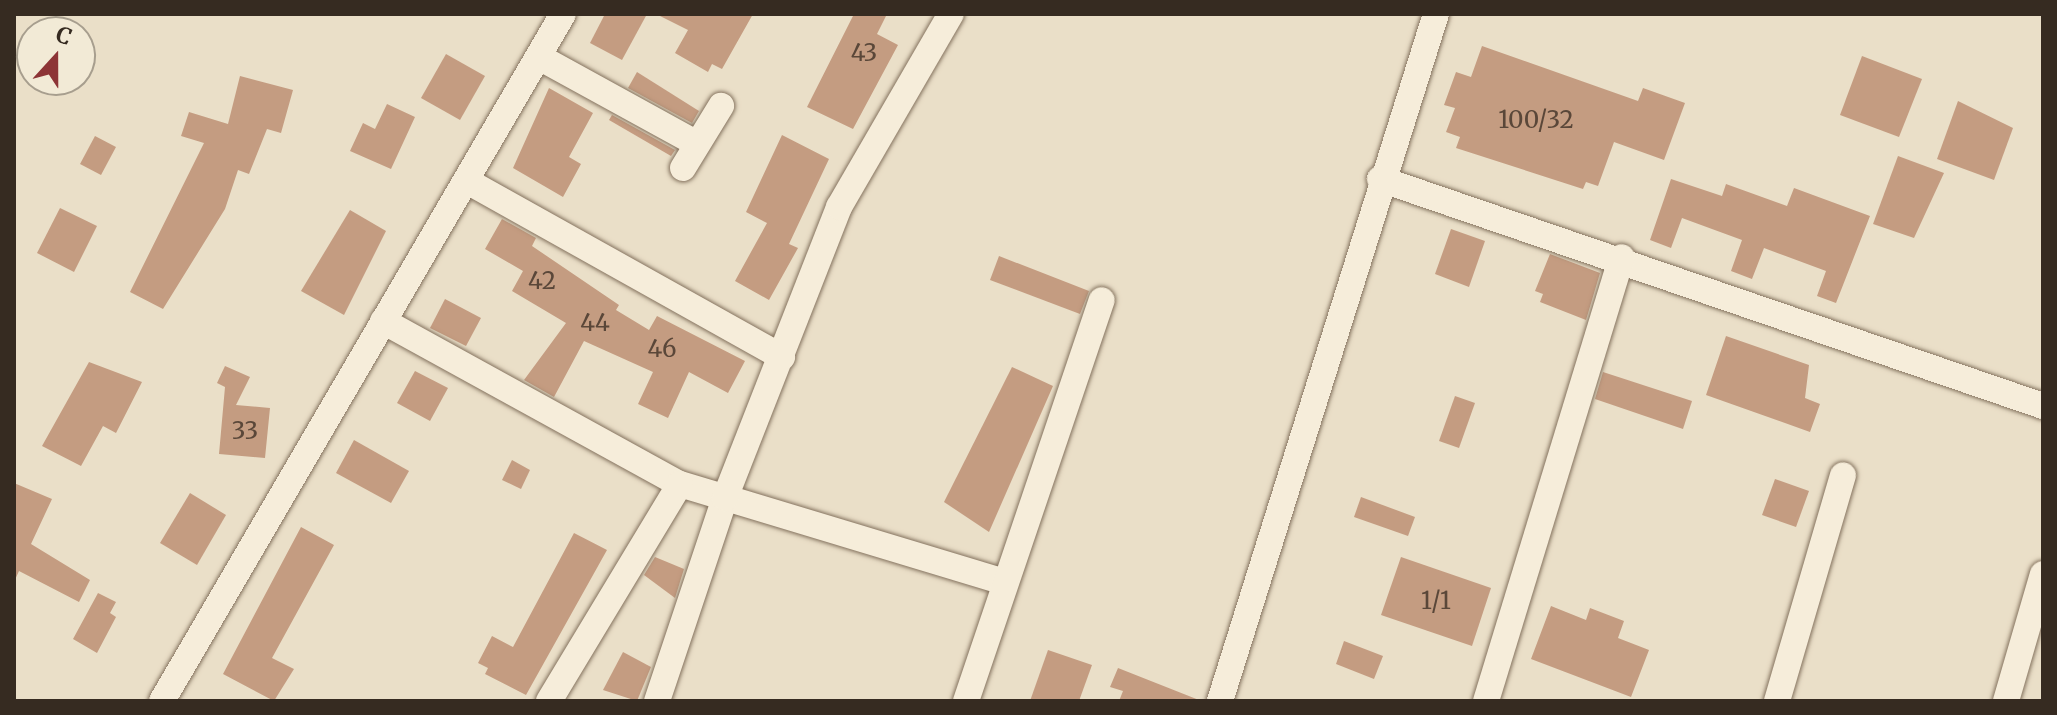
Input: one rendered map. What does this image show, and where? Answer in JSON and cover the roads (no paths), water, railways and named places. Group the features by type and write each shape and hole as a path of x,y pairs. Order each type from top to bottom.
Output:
{"street":[{"path":"162,701 563,14"},
{"path":"657,701 725,498 839,207 951,14"},
{"path":"1220,701 1380,179 1436,14"},
{"path":"539,57 697,144"},
{"path":"683,168 721,106"},
{"path":"1380,179 1622,257 2043,406"},
{"path":"467,181 782,357"},
{"path":"1486,701 1622,257"},
{"path":"966,701 1102,300"},
{"path":"383,321 680,484 725,498 758,502 1004,582"},
{"path":"1777,701 1843,475"},
{"path":"549,701 680,484"},
{"path":"2006,701 2043,574"}]}
